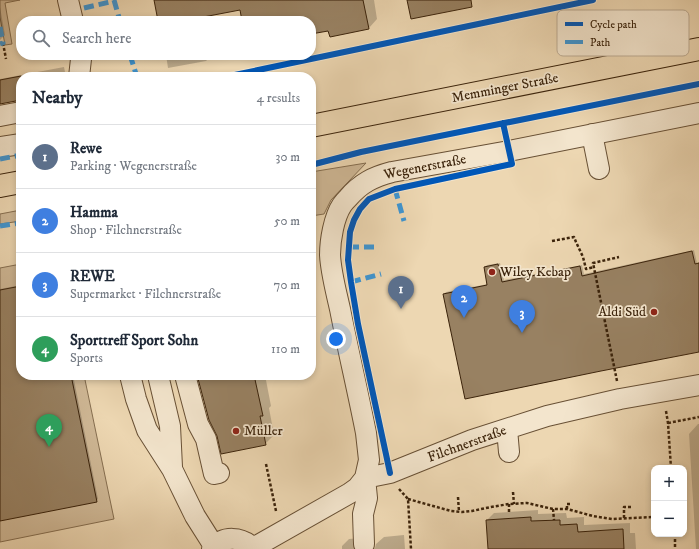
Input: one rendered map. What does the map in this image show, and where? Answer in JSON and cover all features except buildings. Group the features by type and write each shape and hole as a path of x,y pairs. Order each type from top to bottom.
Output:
{"main road":[{"name":"Memminger Straße","path":"689,51 699,49"},
{"name":"Memminger Straße","path":"316,125 664,56"},
{"path":"0,186 16,183"}],"street":[{"path":"68,0 72,16"},
{"path":"80,64 90,72"},
{"path":"0,116 16,113"},
{"name":"Wegenerstraße","path":"366,488 369,450 366,434 365,390 338,334 330,254 336,220 342,205 354,190 377,176 392,172 534,152 592,134 699,113"},
{"path":"592,134 599,169"},
{"path":"0,147 16,145"},
{"path":"131,380 147,430 172,469 195,516 213,548 218,543 230,538 243,540 253,548 357,488 366,488 373,507 370,544"},
{"path":"159,380 170,426 172,469"},
{"path":"186,380 198,424 206,439 214,474 219,473"},
{"name":"Filchnerstraße","path":"366,488 390,473 452,455 472,440 547,416 564,421 621,405 663,391 699,385"},
{"path":"507,429 509,452"}],"path":[{"path":"3,43 6,59"},
{"path":"552,241 574,237 583,257 586,269 594,267"},
{"path":"619,257 593,263 621,405"},
{"path":"663,391 668,423 671,465"},
{"path":"668,423 699,417"},
{"path":"266,464 276,511"},
{"path":"390,473 395,485 408,499 451,511 472,511 509,504 527,503 553,509 567,509 592,516 612,519 651,517"},
{"path":"513,492 514,504"},
{"path":"458,497 459,512"},
{"path":"408,499 411,549"},
{"path":"509,504 509,513"},
{"path":"567,509 566,504 572,504"},
{"path":"624,518 624,507 632,506"},
{"path":"553,509 554,520"},
{"path":"674,537 675,549"}],"shaded area":[{"path":"0,0 20,0 5,3 12,44 5,45 0,17"},
{"path":"366,163 331,200 324,214 316,215 316,171"},
{"path":"16,211 16,222 0,224 0,214"},
{"path":"16,265 16,380 85,380 114,519 0,542 0,268"}],"marked path":[{"path":"114,0 119,16"},
{"path":"84,8 114,1"},
{"path":"0,27 3,43 0,44"},
{"path":"132,60 135,72"},
{"path":"0,159 16,156"},
{"path":"395,189 404,221"},
{"path":"0,226 16,224"},
{"path":"349,247 378,247"},
{"path":"351,282 381,274"}],"cycle path":[{"path":"316,58 593,0"},
{"path":"249,72 306,60"},
{"path":"316,164 361,152 699,84"},
{"path":"390,473 358,324 351,282 348,260 350,232 360,209 369,199 395,189 512,164 503,123"}],"place":[{"name":"Wiley Kebap","path":"492,272"},
{"name":"Rewe","path":"401,309"},
{"name":"Aldi Süd","path":"654,312"},
{"name":"Hamma","path":"464,318"},
{"name":"REWE","path":"522,333"},
{"name":"Müller","path":"236,431"},
{"name":"Sporttreff Sport Sohn","path":"49,447"}]}
